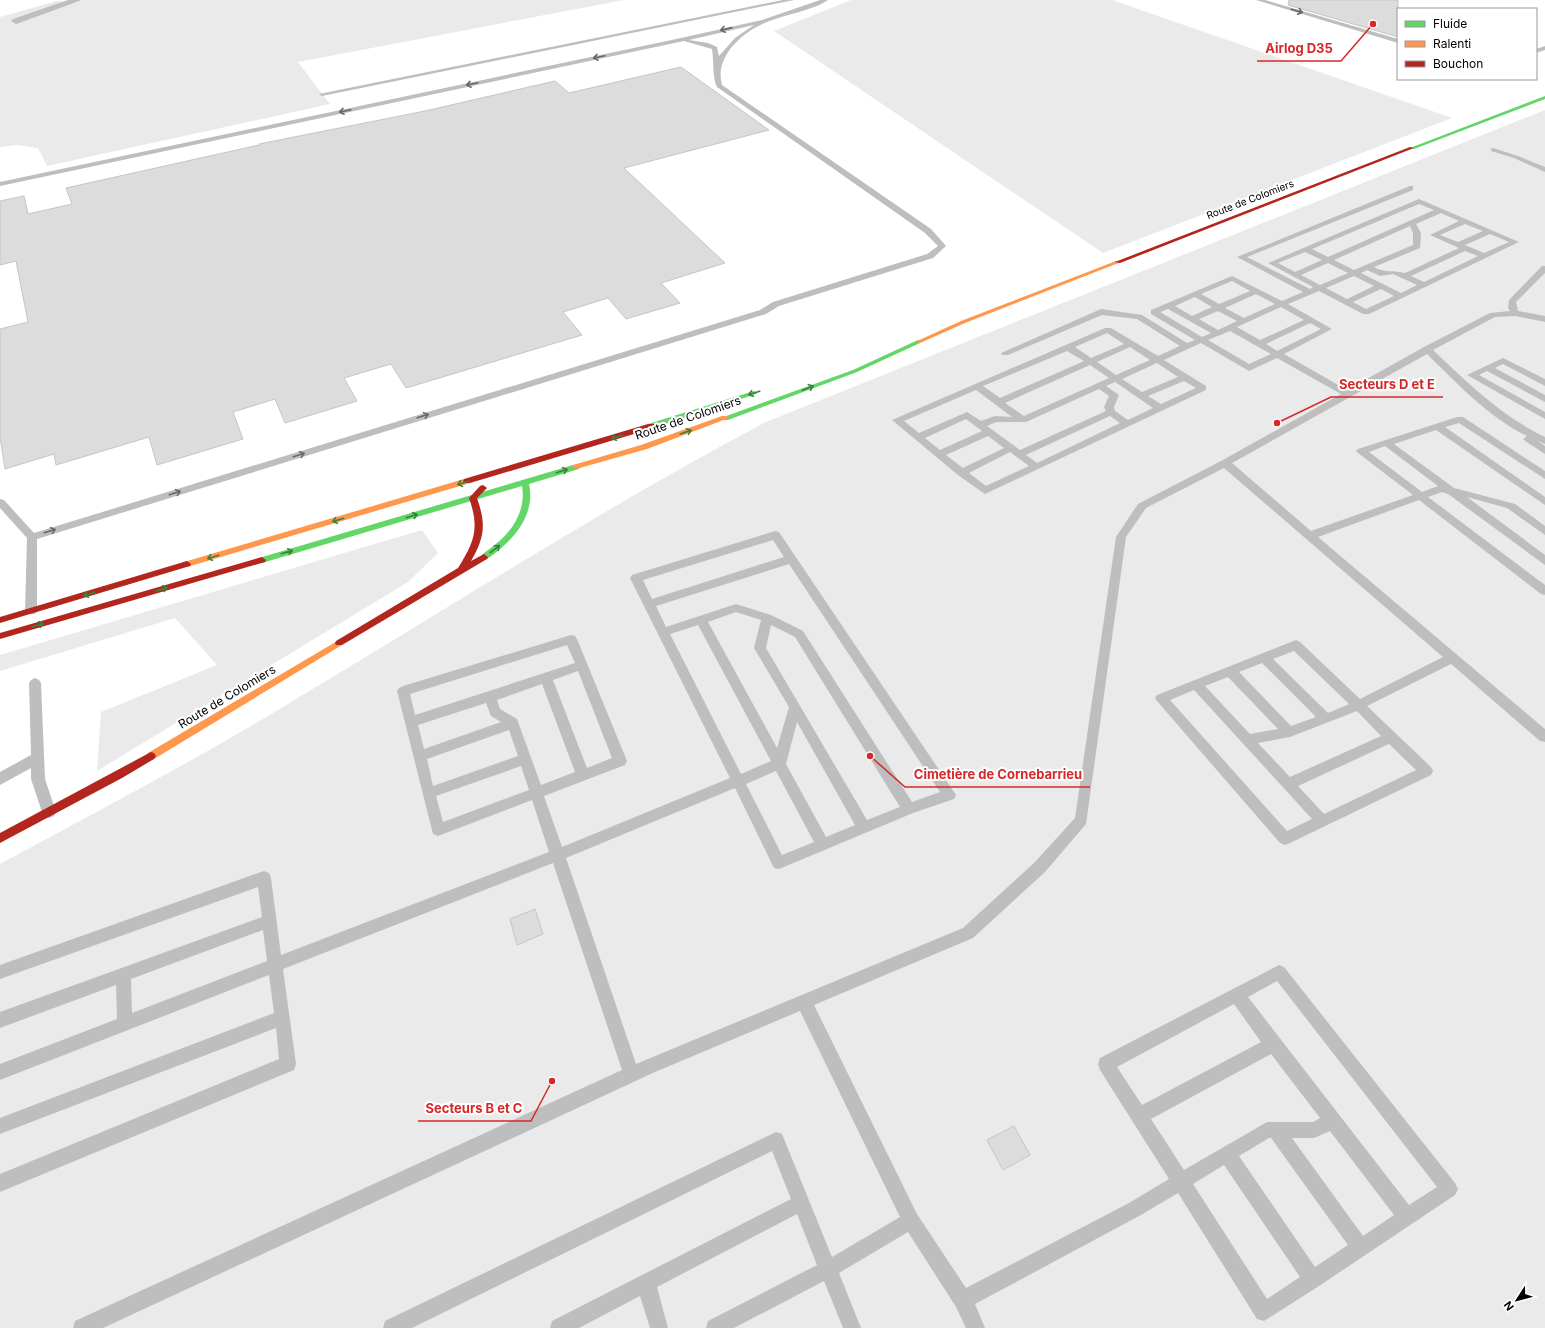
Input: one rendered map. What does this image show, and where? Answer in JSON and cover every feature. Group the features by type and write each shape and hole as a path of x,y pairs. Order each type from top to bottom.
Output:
{"main road":[{"name":"Route de Colomiers","path":"0,838 119,775 496,550 516,529 526,503 528,487 525,482 644,447 855,371 963,322 1545,97"},
{"name":"Route de Colomiers","path":"882,348 963,322"},
{"name":"Route de Colomiers","path":"0,620 640,430 766,389"},
{"path":"474,498 500,472 525,482"},
{"path":"0,636 525,482"},
{"name":"Route de Colomiers","path":"462,570 476,546 482,528 480,511 474,498"}],"street":[{"path":"16,21 77,0"}],"lane":[{"path":"322,94 791,0"},
{"path":"0,184 681,40 764,21 825,0"},
{"path":"1259,0 1397,41"},
{"path":"717,64 739,36 764,21"},
{"path":"32,537 763,312 776,304 930,256 942,246 928,231 719,86 715,77 717,64 715,48 706,44 681,40"},
{"path":"1494,150 1545,170"},
{"path":"1309,292 1241,257 1410,188"},
{"path":"1419,201 1465,220 1515,242 1366,312 1272,263 1419,201"},
{"path":"1294,274 1441,210"},
{"path":"1434,234 1465,220"},
{"path":"981,425 995,419 1023,420 1281,304 1417,246 1417,233 1412,223"},
{"path":"1405,276 1490,231"},
{"path":"1391,232 1434,234 1484,256"},
{"path":"1306,249 1400,296"},
{"path":"1367,267 1380,274 1393,272 1424,285"},
{"path":"1515,313 1512,308 1512,302 1545,268"},
{"path":"1232,278 1256,291 1328,329 1249,368 1154,312 1232,278"},
{"path":"1347,302 1381,286"},
{"path":"1192,319 1256,291"},
{"path":"1195,294 1243,321"},
{"path":"1170,306 1217,333"},
{"path":"1004,353 1101,312 1139,317 1187,347"},
{"path":"82,1328 631,1074 968,933 1040,868 1081,820 1121,537 1142,506 1225,463 1427,349 1494,315 1515,313 1545,319"},
{"path":"1259,344 1310,320"},
{"path":"1230,327 1347,394"},
{"path":"1108,330 1131,344 1203,388 984,491 897,420 1108,330"},
{"path":"999,402 1131,344"},
{"path":"1068,347 1160,408"},
{"path":"1427,349 1492,409 1528,434 1545,441"},
{"path":"1545,382 1503,361 1472,375 1545,416"},
{"path":"1488,368 1545,399"},
{"path":"1141,396 1185,377"},
{"path":"977,386 1023,420"},
{"path":"1100,386 1114,395 1109,407 1111,412 1127,424"},
{"path":"962,473 1111,412"},
{"path":"918,437 967,416 1036,467"},
{"path":"1545,476 1460,419 1361,451 1545,591"},
{"path":"1437,426 1545,502"},
{"path":"940,454 989,432"},
{"path":"1528,434 1526,438 1545,451"},
{"path":"1387,443 1545,561"},
{"path":"1225,463 1311,535 1545,737"},
{"path":"1311,535 1441,489 1477,496 1511,506 1545,531"},
{"path":"0,502 32,537 31,610"},
{"path":"775,535 949,795 909,809 779,863 649,604 636,578 775,535"},
{"path":"649,604 791,559"},
{"path":"663,632 736,608 767,618 799,634 909,809"},
{"path":"767,618 760,648 864,828"},
{"path":"701,620 823,845"},
{"path":"571,639 620,761 438,830 411,722 403,691 571,639"},
{"path":"1296,645 1426,771 1285,838 1161,698 1264,658 1296,645"},
{"path":"1249,740 1262,735 1289,732 1325,718 1358,704 1453,657"},
{"path":"1264,658 1325,718"},
{"path":"411,722 582,666"},
{"path":"1230,671 1289,732"},
{"path":"546,678 583,775"},
{"path":"35,683 38,779 49,812"},
{"path":"1196,684 1322,821"},
{"path":"490,697 495,712 514,723 631,1074"},
{"path":"779,764 795,707"},
{"path":"419,756 514,723"},
{"path":"1289,784 1391,737"},
{"path":"0,778 37,758"},
{"path":"429,793 526,759"},
{"path":"0,1072 558,855 779,764"},
{"path":"0,972 264,878 288,1064 0,1183"},
{"path":"0,1020 270,921"},
{"path":"1279,972 1449,1189 1264,1312 1106,1064 1237,995 1279,972"},
{"path":"123,975 125,1023"},
{"path":"1237,995 1273,1044 1407,1217"},
{"path":"804,1001 910,1220 963,1300 976,1328"},
{"path":"0,1126 282,1018"},
{"path":"1140,1116 1273,1044"},
{"path":"963,1300 1135,1209 1267,1130 1314,1130 1332,1120"},
{"path":"1276,1131 1361,1248"},
{"path":"392,1328 776,1140 852,1328"},
{"path":"1227,1154 1313,1280"},
{"path":"559,1328 801,1203"},
{"path":"715,1328 851,1257 910,1220"},
{"path":"646,1283 659,1328"}],"shaded area":[{"path":"84,0 624,0 298,62 330,104 47,166 38,148 17,145 0,147 0,17 57,1 75,3"},
{"path":"851,0 1112,0 1452,118 1103,253 774,31"},
{"path":"1545,110 1545,1328 0,1328 0,864 147,785 219,744 350,667 645,489 766,422"},
{"path":"422,530 438,553 408,582 97,771 101,712 217,665 175,618 0,671 0,655"}],"building":[{"path":"1289,0 1398,0 1397,37 1288,5"},
{"path":"681,67 769,130 624,168 725,263 661,283 680,303 626,319 608,298 563,312 582,335 406,388 391,364 344,378 357,401 285,423 275,399 233,412 243,439 157,465 149,437 56,465 54,454 5,469 0,437 0,329 28,322 16,261 0,265 0,201 24,196 28,214 72,204 66,188 259,144 425,111 555,81 569,93"},
{"path":"535,909 543,934 517,945 510,919"},
{"path":"1014,1126 1030,1155 1003,1170 987,1140"}],"traffic: fast":[{"path":"1412,148 1545,97"},
{"path":"725,418 855,371 918,342"},
{"path":"651,426 754,393"},
{"path":"262,560 576,467"},
{"path":"484,557 510,536 523,516 527,494 525,483"}],"traffic: slow":[{"path":"918,342 963,322 1118,262"},
{"path":"576,467 644,447 725,418"},
{"path":"187,564 467,481"},
{"path":"151,756 339,643"}],"traffic: jam":[{"path":"1118,262 1412,148"},
{"path":"467,481 651,426"},
{"path":"462,569 473,551 479,535 479,518 473,498 483,488"},
{"path":"339,643 484,557"},
{"path":"0,636 262,560"},
{"path":"0,620 187,564"},
{"path":"0,838 119,775 151,756"}],"place":[{"name":"Airlog D35","path":"1373,24"},
{"name":"Secteurs D et E","path":"1277,423"},
{"name":"Cimetière de Cornebarrieu","path":"870,756"},
{"name":"Secteurs B et C","path":"552,1081"}]}
